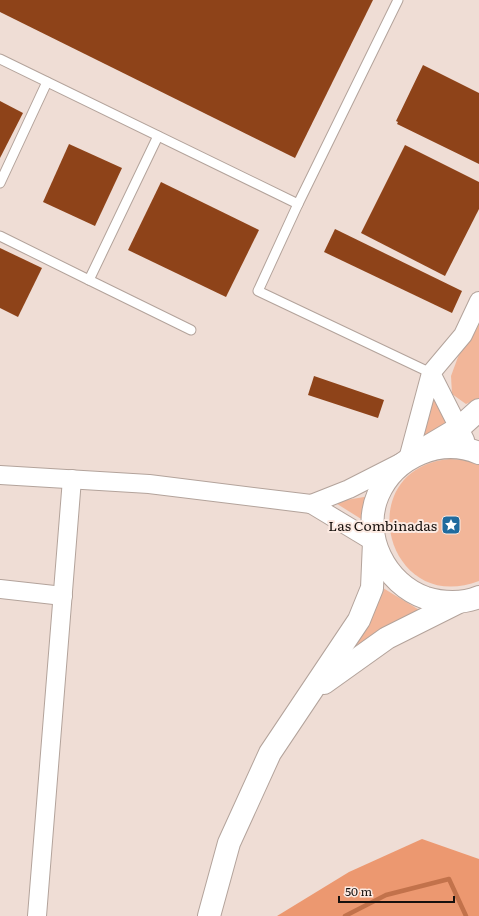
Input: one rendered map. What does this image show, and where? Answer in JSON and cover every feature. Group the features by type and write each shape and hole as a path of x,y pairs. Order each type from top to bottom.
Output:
{"main road":[{"path":"209,916 229,843 267,760 359,620 372,588 374,542 372,518 378,495 390,474 408,459 458,428 479,410"},
{"path":"408,459 434,449 448,447 474,451"},
{"path":"374,542 382,563 397,581 415,594 437,601 469,599"},
{"path":"313,690 387,638 469,599"}],"street":[{"path":"311,504 348,489 408,459 430,373 463,335 479,301"},
{"path":"430,373 458,428 474,451"},
{"path":"0,475 149,484 311,504 374,542"},
{"path":"37,916 72,479"},
{"path":"0,589 63,596"}],"lane":[{"path":"398,0 298,204 258,291 430,373"},
{"path":"0,59 298,204"},
{"path":"0,183 47,82"},
{"path":"89,280 158,136"},
{"path":"0,236 191,330"}],"shaded area":[{"path":"479,315 479,398 466,404 452,394 451,376 458,357"},
{"path":"435,393 449,425 423,439"},
{"path":"450,459 466,460 479,465 479,581 447,586 421,578 402,561 391,537 390,511 399,487 418,468"},
{"path":"370,496 366,522 334,502"},
{"path":"383,588 421,611 352,655"},
{"path":"422,839 479,859 479,916 277,916 349,872"}],"building":[{"path":"0,0 373,0 295,158 0,12"},
{"path":"423,65 479,93 479,164 397,124 398,122 396,121"},
{"path":"0,101 23,113 0,158"},
{"path":"69,144 122,168 95,226 43,202"},
{"path":"405,145 479,182 479,209 445,276 361,233"},
{"path":"161,182 259,230 226,297 128,250"},
{"path":"335,229 462,291 452,313 324,252"},
{"path":"0,248 42,268 18,317 0,308"},
{"path":"314,376 384,400 378,418 308,395"}],"waterway":[{"path":"345,916 386,895 449,879 466,916"}],"place":[{"name":"Las Combinadas","path":"451,525"}]}
